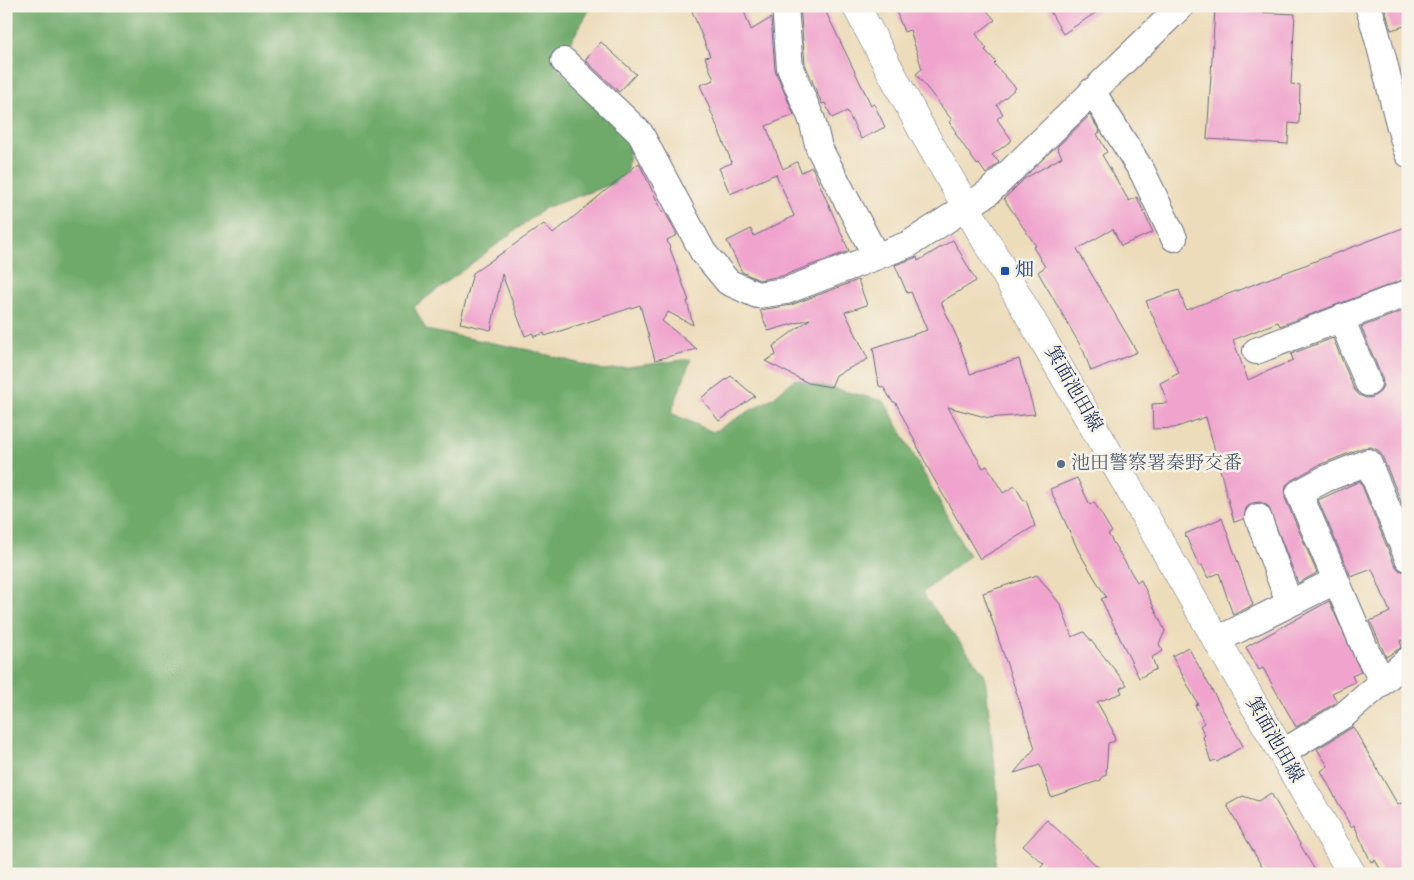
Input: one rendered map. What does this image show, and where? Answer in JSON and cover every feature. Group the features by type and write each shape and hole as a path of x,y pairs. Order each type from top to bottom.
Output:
{"main road":[{"name":"箕面池田線","path":"856,6 923,132 1352,874"}],"street":[{"path":"786,6 790,68 812,120 819,148 876,256"},
{"path":"564,61 640,133 703,252 728,282 757,295 786,290 909,244 968,208 988,193 1181,6"},
{"path":"1368,6 1381,42 1400,132 1408,154"},
{"path":"1092,92 1143,173 1174,238"},
{"path":"1256,351 1408,293"},
{"path":"1341,318 1368,383"},
{"path":"1383,681 1367,653 1299,493 1325,479 1368,462 1408,558"},
{"path":"1258,517 1289,603"},
{"path":"1217,640 1335,581"},
{"path":"1282,753 1344,715 1408,660"}],"green space":[{"path":"6,6 592,6 556,66 630,140 626,179 545,208 414,307 426,330 529,350 604,370 691,359 671,413 713,432 774,397 795,379 884,401 969,556 922,593 985,675 1000,817 994,874 6,874"}],"building":[{"path":"706,6 742,6 751,30 771,18 775,70 794,115 766,126 783,169 797,162 801,172 812,167 849,251 782,276 759,280 742,272 727,241 751,229 754,236 794,216 776,174 730,194 719,168 732,163 700,85 714,80 705,57 710,56 692,11"},
{"path":"800,6 823,6 871,105 874,104 885,127 861,139 847,111 832,118 825,103 822,104 805,64"},
{"path":"894,6 983,6 995,20 976,34 987,49 985,50 996,62 994,64 1016,88 997,105 1003,114 997,119 1012,140 992,155 999,162 986,174 979,164 977,165 955,133 949,122 952,120 916,74 922,69 910,30 904,32"},
{"path":"1047,6 1106,6 1063,34"},
{"path":"1384,6 1403,6 1408,25 1391,30"},
{"path":"1215,10 1295,14 1291,84 1300,85 1299,124 1289,123 1288,144 1207,139"},
{"path":"601,42 636,74 619,92 585,60"},
{"path":"1090,115 1100,132 1097,134 1107,152 1102,155 1129,201 1137,197 1153,232 1121,246 1113,229 1077,249 1137,352 1091,371 1084,352 1038,272 1045,267 1033,247 1036,246 1004,199 1024,179 1062,157 1057,147"},
{"path":"639,163 663,213 665,212 677,235 667,240 689,301 687,301 693,325 668,312 662,321 697,349 655,360 640,305 545,336 544,333 534,337 533,333 525,336 502,274 491,330 460,323 473,273 544,224 553,234"},
{"path":"1408,226 1408,278 1280,326 1278,322 1233,340 1248,380 1293,360 1291,354 1333,338 1354,389 1359,395 1366,398 1373,397 1380,392 1383,385 1382,378 1361,327 1408,309 1408,518 1382,456 1378,450 1371,447 1362,448 1319,465 1292,480 1286,485 1285,498 1317,573 1298,583 1268,506 1260,502 1252,503 1246,508 1244,519 1234,522 1206,417 1174,428 1153,429 1152,404 1168,403 1160,383 1179,373 1146,301 1179,290 1186,310"},
{"path":"953,240 976,281 941,302 959,342 970,374 1019,359 1035,414 989,418 948,407 983,468 987,466 1003,493 1015,486 1024,501 1026,500 1035,526 980,559 930,472 896,403 892,401 884,388 879,386 873,348 927,330 911,292 907,293 895,265 917,257 918,261"},
{"path":"858,280 867,305 845,312 868,359 836,375 831,387 808,383 765,361 776,355 773,346 810,319 768,331 760,310 791,305"},
{"path":"731,376 755,396 719,421 701,398"},
{"path":"1077,478 1090,505 1094,502 1112,532 1108,534 1137,582 1141,580 1165,631 1159,644 1163,651 1152,657 1156,669 1139,678 1101,599 1106,597 1079,552 1050,489"},
{"path":"1360,481 1394,564 1399,570 1408,573 1408,645 1404,646 1402,640 1400,641 1402,647 1386,657 1370,621 1390,612 1372,569 1351,577 1318,500"},
{"path":"1222,518 1253,605 1233,615 1219,573 1208,578 1202,565 1199,566 1185,534"},
{"path":"1037,575 1061,605 1072,637 1084,632 1127,685 1120,688 1122,693 1097,702 1112,729 1115,741 1108,743 1106,775 1101,780 1051,797 1040,765 1014,773 1035,748 983,593"},
{"path":"1329,601 1361,672 1352,676 1355,682 1332,693 1337,701 1335,703 1296,727 1263,668 1259,670 1246,647"},
{"path":"1188,647 1243,746 1217,762 1215,760 1211,762 1203,737 1205,735 1200,726 1204,723 1195,705 1198,704 1172,656"},
{"path":"1353,727 1398,805 1408,799 1408,874 1383,874 1375,860 1371,862 1354,825 1351,827 1321,771 1328,766 1317,749"},
{"path":"1271,793 1317,874 1266,874 1227,805 1243,796 1258,801"},
{"path":"1047,820 1106,874 1035,874 1044,864 1023,846"}],"place":[{"name":"畑","path":"1005,271"},
{"name":"池田警察署秦野交番","path":"1061,464"}]}
